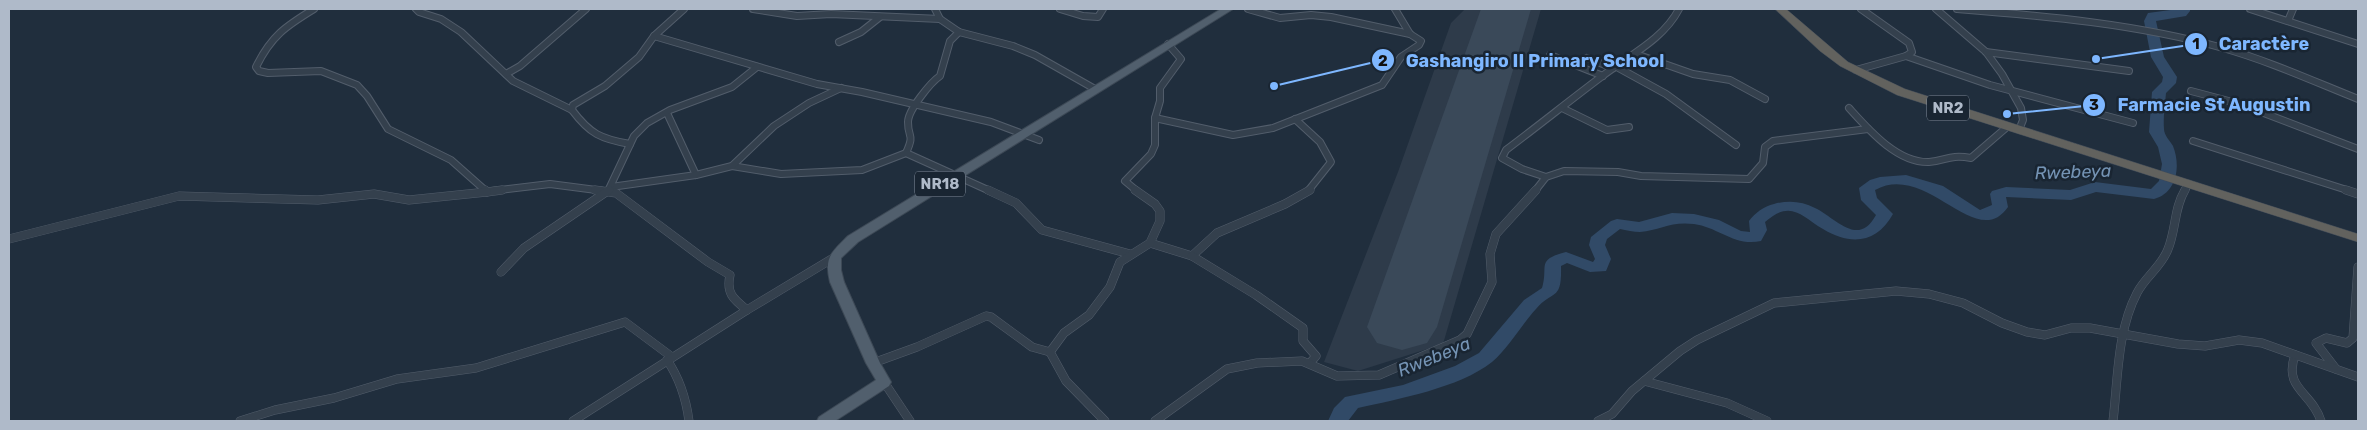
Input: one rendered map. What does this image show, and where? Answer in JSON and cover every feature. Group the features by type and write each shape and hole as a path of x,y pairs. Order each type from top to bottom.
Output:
{"highway":[{"name":"NR2","path":"1780,9 1824,49 1856,70 1901,92 2358,238"}],"main road":[{"name":"NR18","path":"835,257 853,239 1168,44 1228,9"},
{"path":"824,421 884,382 873,363 837,282 834,270 835,257"}],"street":[{"path":"314,9 284,26 271,38 256,67 260,71 268,72 321,71 341,77 357,85 367,96 388,129 451,160 487,192"},
{"path":"416,9 419,12 441,19 461,32 513,81 572,110 585,129 591,133 607,140 630,144"},
{"path":"506,74 520,66 586,9"},
{"path":"572,110 573,104 605,86 639,57 654,36 684,9"},
{"path":"753,9 782,11 797,16 831,14 940,19"},
{"path":"839,42 855,37 874,24 877,16 874,9"},
{"path":"935,9 940,19 959,32 1014,46 1035,55 1095,89"},
{"path":"1060,9 1083,16 1098,17 1103,9"},
{"path":"1155,118 1232,135 1273,128 1382,85 1401,57 1419,45 1420,39 1410,34 1386,31 1323,15 1274,18 1248,9"},
{"path":"1395,9 1410,34"},
{"path":"1679,9 1672,21 1636,54 1614,67 1506,150 1502,158 1522,169 1546,177 1564,171 1579,171 1618,172 1641,176 1749,179 1763,163 1765,147 1773,141 1868,129"},
{"path":"1856,70 1906,56 1912,52 1910,43 1861,9"},
{"path":"1849,108 1868,129 1906,156 1929,162 1953,156 1971,158 2023,120 2021,108 2010,92 2002,74 1986,52 1936,9"},
{"path":"1957,9 2039,15 2136,28 2179,37 2252,58 2358,99"},
{"path":"2250,9 2358,44"},
{"path":"2288,21 2293,9"},
{"path":"9,239 179,196 318,200 374,194 409,200 550,184 609,190 732,166 781,174 862,170 906,153 912,140 908,122 931,82 940,76 950,41 959,32"},
{"path":"654,36 757,67 990,122 1039,140"},
{"path":"1050,352 1064,333 1089,315 1110,288 1120,262 1150,243 1160,221 1160,212 1155,204 1128,186 1125,181 1151,154 1155,145 1155,118 1160,101 1160,88 1181,59 1168,44"},
{"path":"1986,52 2129,72"},
{"path":"1636,54 1693,74 1730,80 1765,99"},
{"path":"1550,55 1603,76"},
{"path":"1906,56 1956,75 2010,92 2134,123"},
{"path":"1587,58 1614,67 1666,94 1736,145"},
{"path":"502,272 524,248 609,190 637,132 667,113 733,86 757,67"},
{"path":"732,166 774,126 809,103 841,88"},
{"path":"2192,90 2240,104 2358,149"},
{"path":"1562,108 1608,130 1629,128"},
{"path":"667,113 696,174"},
{"path":"1192,256 1217,234 1285,204 1309,191 1331,162 1320,142 1295,119"},
{"path":"2193,141 2358,194"},
{"path":"906,153 1016,203 1042,230 1130,254"},
{"path":"1155,421 1227,369 1257,363 1302,361 1310,363 1328,374 1337,376 1379,375 1460,340 1467,334 1492,282 1490,254 1496,234 1546,177"},
{"path":"2113,421 2124,334 2136,294 2169,250 2178,198 2184,182"},
{"path":"609,190 616,193 708,262 727,271 730,275 726,289 731,298 746,310"},
{"path":"1150,243 1192,256 1256,295 1302,328 1303,341 1316,356 1310,363"},
{"path":"573,421 669,358 835,257"},
{"path":"2336,369 2316,343 2326,338 2347,344 2353,338 2358,267"},
{"path":"1598,421 1612,414 1632,391 1680,351 1697,340 1774,303 1798,298 1896,291 1929,294 1963,303 2002,323 2027,332 2045,335 2071,328 2090,328 2178,344 2205,346 2239,340 2262,343 2358,378"},
{"path":"873,363 917,347 986,316 992,317 1032,347 1050,352"},
{"path":"240,421 275,410 334,398 397,378 476,368 625,322 633,324 669,358 678,385 685,393 690,421"},
{"path":"1050,352 1056,368 1064,380 1105,421"},
{"path":"2295,355 2289,368 2290,377 2319,412 2321,421"},
{"path":"1644,381 1727,403 1767,421"},
{"path":"884,382 910,421"}],"shaded area":[{"path":"1465,9 1541,9 1443,344 1358,371 1324,362 1398,172 1451,23"}],"waterway":[{"name":"Rwebeya","path":"1338,421 1341,413 1352,402 1406,391 1462,371 1486,357 1530,304 1548,293 1552,281 1552,264 1566,257 1590,267 1600,267 1603,259 1597,245 1599,237 1617,224 1639,227 1672,218 1694,219 1713,223 1738,236 1755,237 1759,230 1757,221 1768,212 1781,207 1794,206 1809,211 1839,231 1847,234 1862,234 1875,228 1885,214 1869,200 1867,188 1876,183 1896,179 1927,185 1946,195 1965,209 1979,215 1988,214 2000,207 1998,194 2006,192 2071,195 2095,187 2154,194 2162,189 2167,182 2169,173 2168,155 2156,132 2159,92 2169,83 2170,77 2160,64 2150,21 2153,16 2181,13 2184,9"}],"runway":[{"path":"1402,327 1506,9"}],"place":[{"name":"Caractère","path":"2096,59"},
{"name":"Gashangiro II Primary School","path":"1274,86"},
{"name":"Farmacie St Augustin","path":"2007,114"}]}
